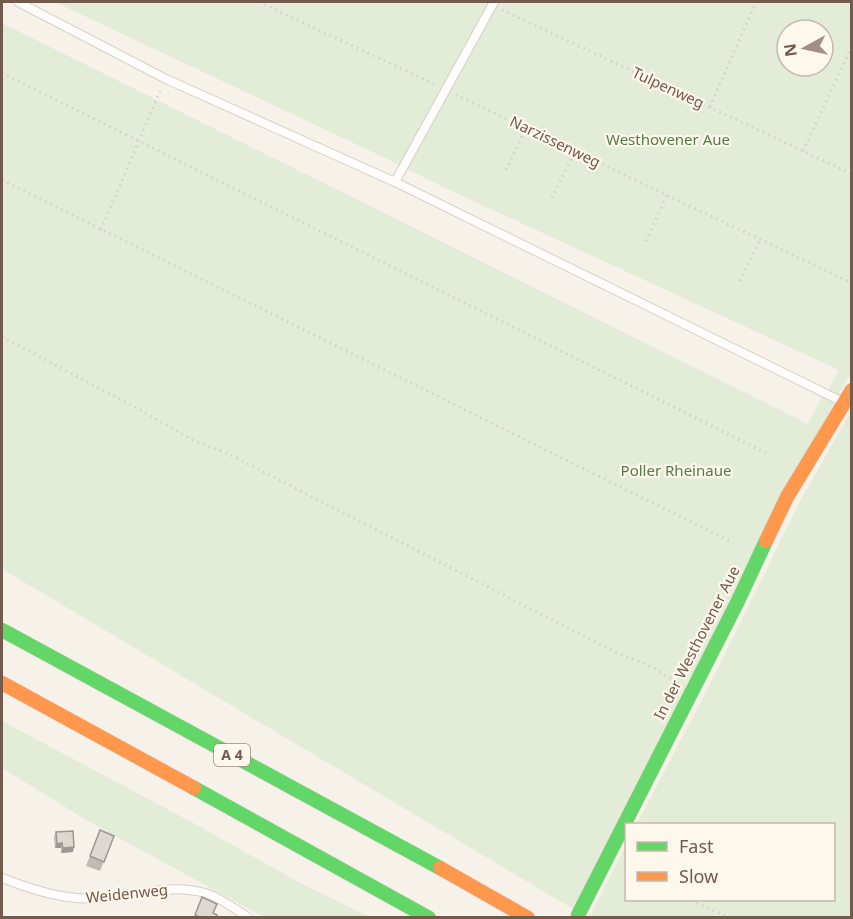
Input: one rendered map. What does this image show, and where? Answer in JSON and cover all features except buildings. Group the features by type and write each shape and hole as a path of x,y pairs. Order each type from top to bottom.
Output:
{"main road":[{"name":"In der Westhovener Aue","path":"625,823 738,601 787,497 848,396"},
{"name":"A 4","path":"2,630 463,880 528,918"},
{"path":"2,683 429,918"},
{"name":"In der Westhovener Aue","path":"578,915 625,823"}],"lane":[{"path":"18,2 166,79 395,182 816,390 848,396"},
{"path":"395,182 493,3"},
{"name":"Weidenweg","path":"2,878 69,898 100,898 156,889 181,888 207,893 249,918"}],"path":[{"name":"Narzissenweg","path":"259,2 852,283"},
{"path":"709,107 756,2"},
{"name":"Tulpenweg","path":"493,3 852,174"},
{"path":"803,151 852,46"},
{"path":"2,73 766,453"},
{"path":"102,230 166,79"},
{"path":"506,170 526,128"},
{"path":"552,198 574,152"},
{"path":"2,180 733,543"},
{"path":"646,241 667,195"},
{"path":"740,281 760,240"},
{"path":"2,338 137,408 194,441 226,453 612,651 648,665 692,692"},
{"path":"693,901 730,918"}],"green space":[{"name":"Westhovener Aue","path":"851,2 851,373 838,396 828,390 839,370 57,3"},
{"name":"Poller Rheinaue","path":"2,23 808,424 822,397 834,403 575,910 2,569"},
{"path":"851,411 851,917 589,918 625,847 625,901 835,901 835,823 638,823 711,682 799,503"},
{"path":"2,721 302,884 370,917 264,917 88,821 2,768"}],"traffic: fast":[{"path":"578,915 738,601 766,541"},
{"path":"2,630 440,868"},
{"path":"194,788 429,918"}],"traffic: slow":[{"path":"766,541 787,497 852,390"},
{"path":"2,683 194,788"},
{"path":"440,868 528,918"}]}
